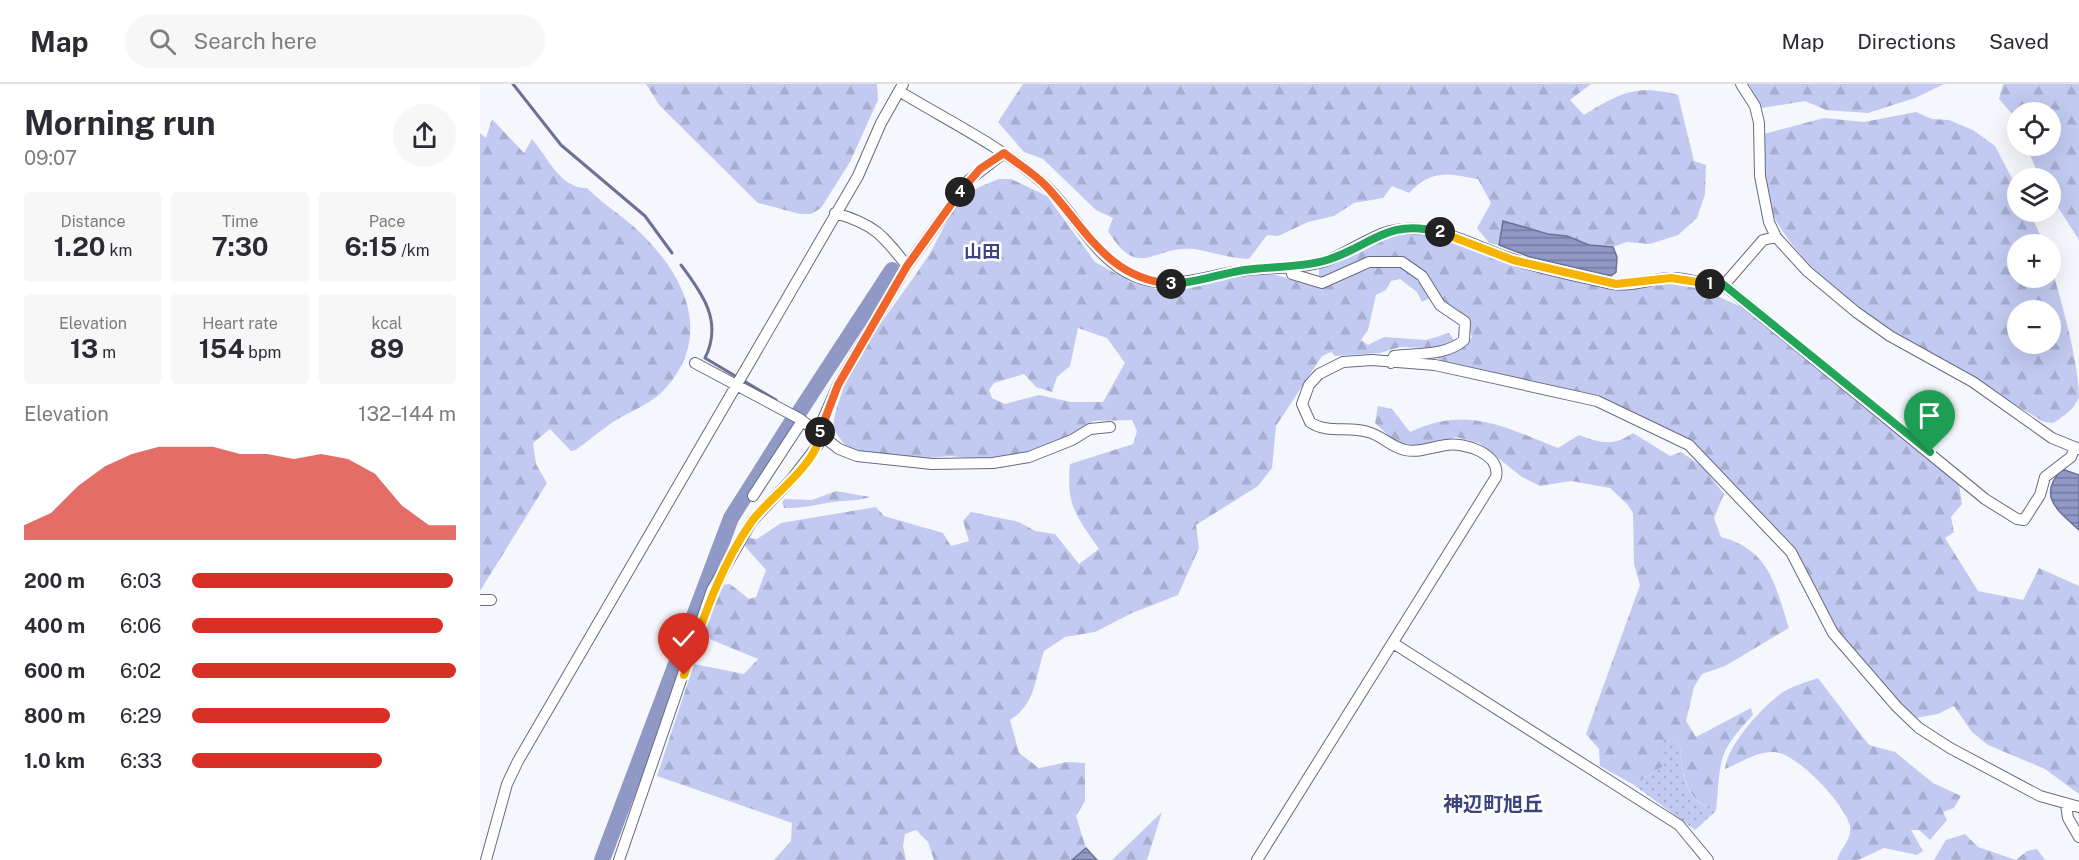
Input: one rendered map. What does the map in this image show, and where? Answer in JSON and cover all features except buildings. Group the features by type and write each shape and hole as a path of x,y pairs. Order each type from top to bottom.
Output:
{"street":[{"path":"486,860 501,804 518,761 858,176 902,90 1004,153 1047,186 1091,241 1113,263 1133,276 1151,282 1173,284 1199,281 1244,270 1325,261 1373,237 1408,228 1438,232 1513,260 1616,284 1671,278 1724,285 1985,499 2017,519 2024,520 2040,495 2045,477 2071,457 2077,448 2052,438 1973,382 1890,336 1825,288 1776,237 1769,222 1760,176 1759,123 1755,106 1741,84"},
{"path":"619,860 712,590 752,521 791,480 818,445 821,424 838,385 907,266 969,180 1004,153"},
{"path":"835,213 861,222 882,235 907,266"},
{"path":"1724,285 1763,240 1776,237"},
{"path":"1290,266 1292,274 1322,283 1369,262 1402,262 1422,276 1440,305 1465,322 1464,340 1458,346 1446,350 1394,356 1391,363"},
{"path":"1257,860 1496,477 1497,470 1492,458 1479,452 1448,445 1431,449 1404,450 1371,432 1355,429 1324,429 1310,422 1302,404 1309,385 1319,374 1343,362 1435,365 1597,401 1689,445 1791,552 1833,633 1919,728 1950,748 2040,796 2079,807"},
{"path":"695,363 738,384 798,419 838,449 856,456 932,464 993,463 1029,457 1072,440 1090,429 1110,427"},
{"path":"753,496 798,419"},
{"path":"1393,643 1679,825 1708,860"},
{"path":"2066,805 2068,818 2079,837"}],"green space":[{"path":"646,84 877,84 878,100 850,162 821,208 811,214 800,214 758,203 660,106"},
{"path":"1023,84 1591,84 1570,100 1584,115 1618,96 1651,90 1678,95 1694,161 1706,165 1705,194 1697,218 1678,235 1650,244 1627,242 1613,247 1589,245 1567,236 1548,234 1503,221 1499,245 1489,243 1477,228 1491,203 1478,179 1441,175 1425,180 1409,193 1392,186 1383,198 1354,203 1334,216 1308,222 1278,236 1267,235 1249,259 1194,249 1180,249 1147,258 1138,258 1129,255 1119,246 1108,231 1113,218 1096,210 1043,159 1024,152 998,122"},
{"path":"1749,84 1944,84 1915,98 1868,113 1826,110 1805,101 1762,108"},
{"path":"2003,84 2079,84 2079,240 2061,212 2061,168 2036,168 2030,156 2061,156 2061,102 2007,102 2007,108 1999,99"},
{"path":"1916,112 1932,119 1949,120 1973,130 1995,146 2007,169 2007,222 2034,222 2040,234 2007,234 2007,288 2057,288 2060,300 2007,300 2007,354 2061,354 2061,303 2076,367 2079,397 2072,409 2065,415 2053,423 2044,422 1936,359 1863,312 1830,285 1802,256 1778,224 1769,203 1764,134 1824,118 1864,122"},
{"path":"492,119 524,153 532,139 562,178 578,187 587,188 650,243 678,281 686,302 690,323 689,345 681,366 666,388 654,399 613,422 576,450 571,451 550,429 533,443 536,464 547,483 480,591 480,133 486,138"},
{"path":"999,179 1011,179 1047,196 1095,262 1133,283 1160,290 1180,290 1242,276 1273,274 1322,289 1367,270 1380,266 1393,266 1406,271 1418,281 1430,298 1422,302 1417,292 1400,279 1391,281 1386,290 1376,295 1368,330 1361,340 1368,345 1384,337 1426,340 1449,333 1454,340 1447,345 1431,348 1400,347 1380,353 1335,356 1331,352 1322,356 1276,426 1272,468 1258,486 1196,525 1199,548 1178,595 1132,613 1095,632 1065,637 1044,651 1030,698 1019,714 1010,720 1019,753 1039,768 1067,762 1085,763 1085,801 1076,816 1086,848 1072,860 934,860 928,842 916,830 905,834 903,846 906,860 774,860 791,841 792,823 657,776 694,664 744,674 758,659 712,640 701,630 720,585 730,584 749,599 756,597 766,570 742,543 749,538 757,539 781,523 876,507 884,516 943,533 951,546 969,541 963,521 971,512 1019,522 1035,531 1055,534 1079,564 1099,549 1074,510 1070,490 1070,464 1133,444 1137,431 1132,420 1093,421 1067,438 1030,456 996,461 950,456 928,458 870,455 847,448 833,429 846,383 858,360 930,253 955,208 971,192","holes":["1078,328 1107,338 1125,363 1103,402 1071,402 1039,395 1005,404 992,398 989,390 994,383 1024,374 1036,387 1052,392 1057,377 1070,366"]},
{"path":"1409,233 1447,238 1504,261 1649,286 1674,283 1694,286 1742,307 1864,401 1959,485 1962,504 1951,517 1954,532 1945,538 1978,591 2023,600 2039,568 2079,586 2079,794 2045,769 1988,745 1972,732 1954,706 1938,714 1916,718 1884,688 1834,633 1793,552 1704,456 1646,419 1441,363 1437,357 1468,343 1472,337 1469,328 1444,304 1424,273 1407,259 1368,257 1328,278 1319,277 1319,268 1386,239"},
{"path":"1378,406 1392,409 1410,432 1450,420 1468,420 1502,427 1558,448 1579,435 1594,440 1613,442 1633,433 1670,456 1681,452 1704,468 1724,494 1714,518 1721,537 1737,543 1760,560 1774,584 1789,628 1725,666 1702,674 1694,687 1686,721 1696,737 1751,708 1753,715 1732,739 1722,758 1716,811 1706,807 1692,794 1684,777 1680,747 1665,739 1655,743 1665,751 1662,767 1634,785 1600,766 1599,749 1586,734 1640,585 1634,564 1633,513 1627,504 1610,488 1571,481 1540,486 1522,477 1479,443 1456,437 1427,447 1400,446 1375,423"},
{"path":"836,491 870,497 795,508 784,508 782,502 785,499 812,500"},
{"path":"1818,678 1869,745 1895,752 1933,783 1961,796 1954,808 1943,812 1947,820 1930,840 1919,830 1911,830 1923,851 1917,855 1884,848 1858,860 1837,860 1848,840 1850,826 1830,793 1806,769 1782,754 1767,752 1725,769 1727,759 1739,738 1775,698 1787,690"},
{"path":"1665,738 1680,747 1684,777 1692,794 1706,807 1716,811 1695,830 1634,785 1662,767 1654,744"},
{"path":"1162,812 1147,860 1112,860"},
{"path":"1965,834 1978,847 2016,860 1934,860 1946,840"},
{"path":"2037,849 2045,860 2016,860 2027,851"}],"shaded area":[{"path":"1503,221 1548,234 1567,236 1589,245 1613,247 1617,257 1616,272 1611,276 1530,257 1499,245"},
{"path":"2062,469 2079,475 2079,530 2057,509 2051,495 2051,487"},
{"path":"1086,848 1097,860 1072,860"}],"waterway":[{"path":"513,84 561,145 645,216 672,253"},
{"path":"681,265 697,287 711,320 710,345 705,358 737,377"},
{"path":"798,414 892,270"},
{"path":"744,381 776,400"},
{"path":"602,860 731,518 793,420"}],"district":[{"name":"山田","path":"982,251"},
{"name":"神辺町旭丘","path":"1493,804"}],"route":[{"path":"684,675 712,590 752,521 791,480 818,445 821,424 838,385 907,266 969,180 980,169 1004,153 1047,186 1091,241 1113,263 1133,276 1151,282 1173,284 1199,281 1244,270 1325,261 1373,237 1408,228 1438,232 1513,260 1616,284 1637,284 1671,278 1717,286 1724,285 1930,452"}]}
